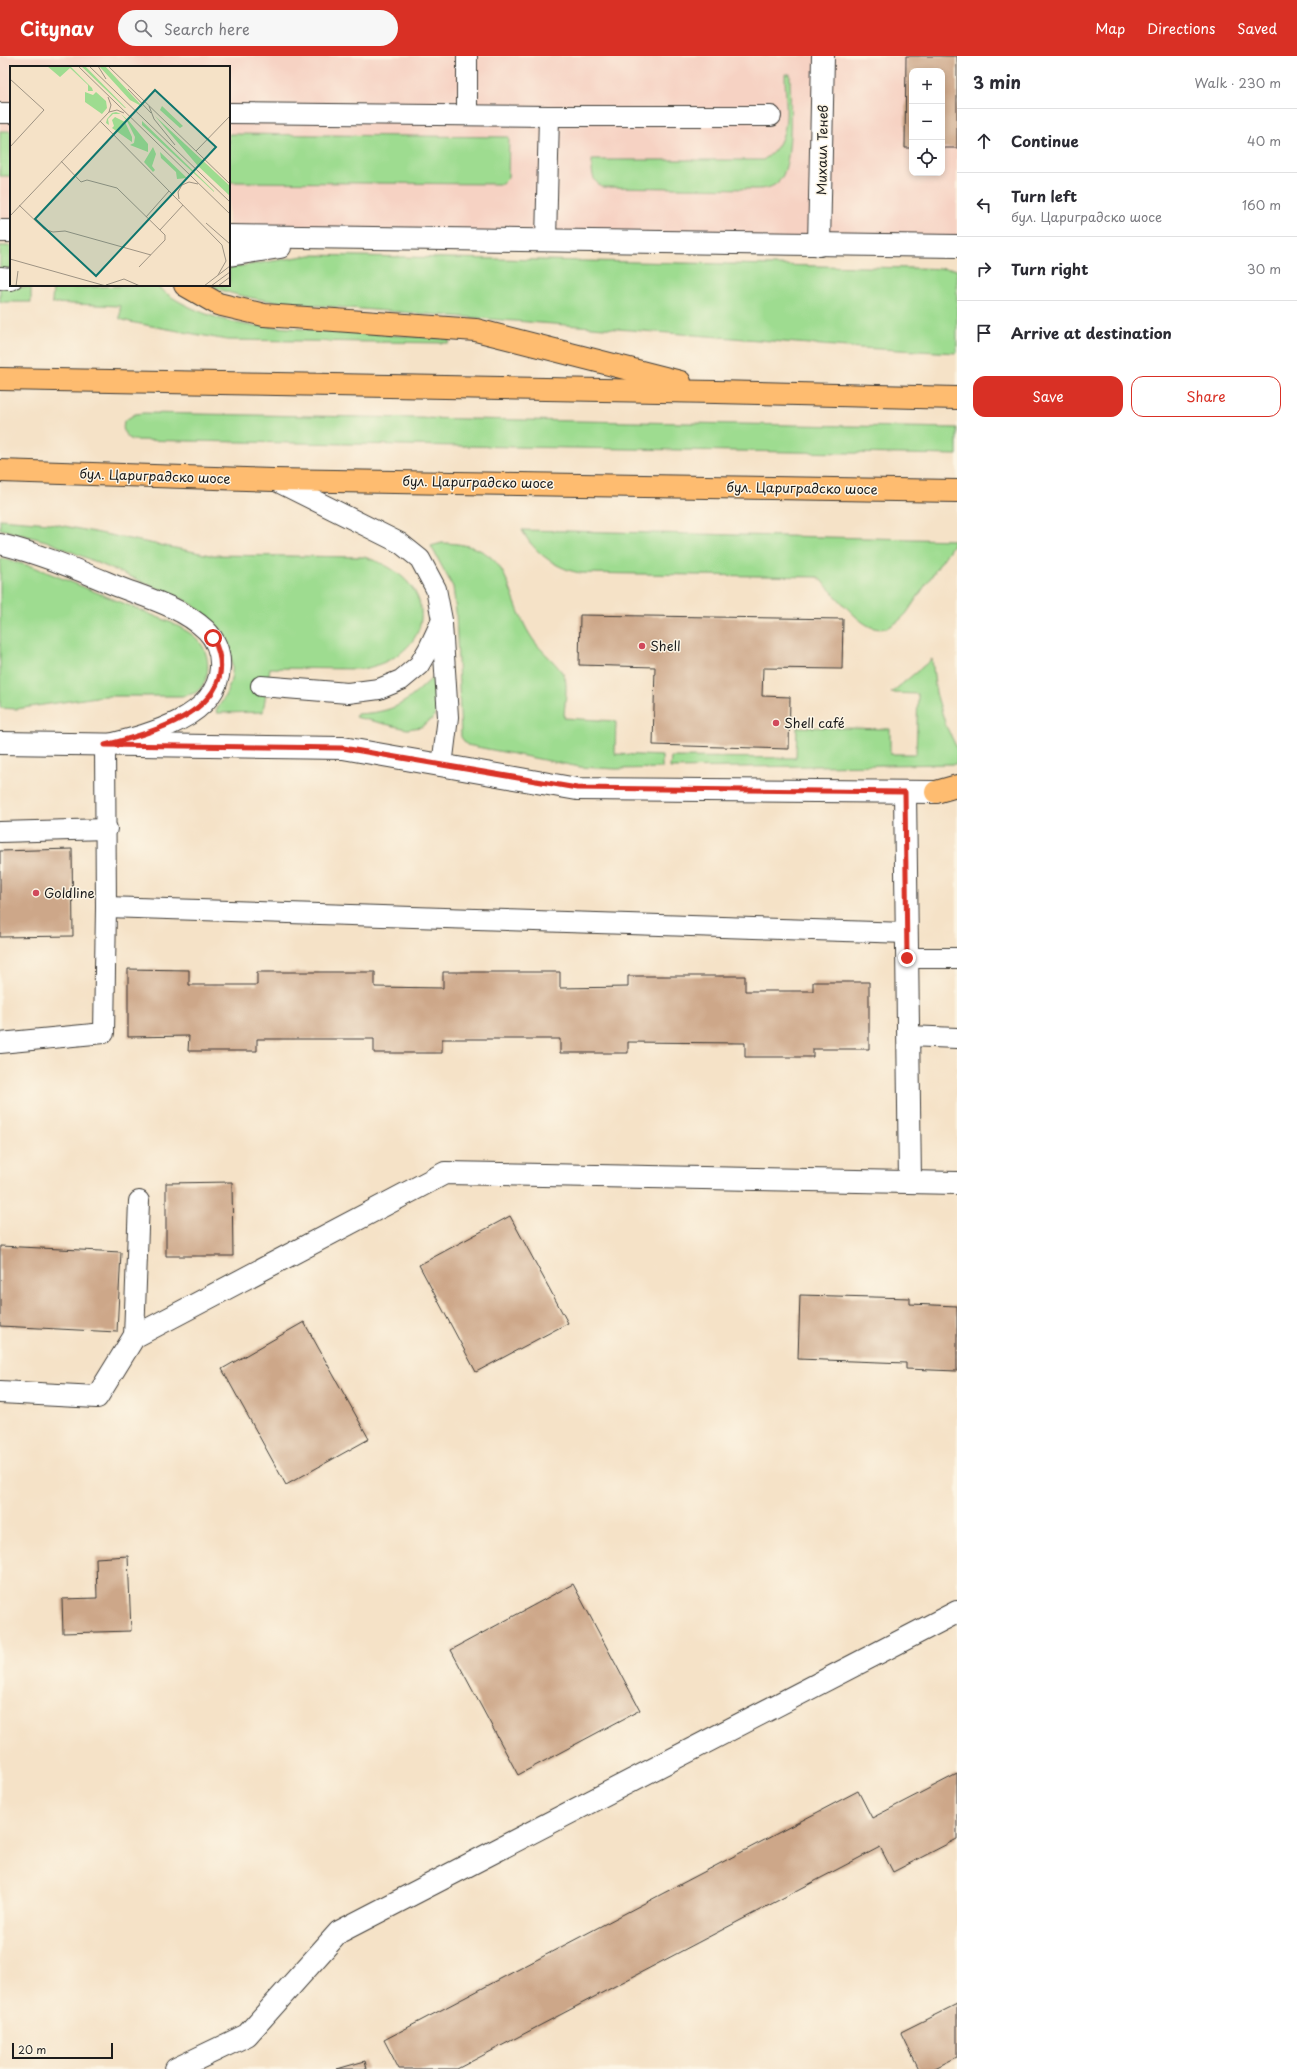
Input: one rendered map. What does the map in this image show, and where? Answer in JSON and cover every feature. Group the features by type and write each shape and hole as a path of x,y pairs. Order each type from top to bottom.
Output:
{"highway":[{"path":"187,286 218,304 264,315 476,330 716,392"},
{"path":"0,379 716,392 957,398"},
{"name":"бул. Цариградско шосе","path":"0,470 274,480 957,491"},
{"path":"947,793 957,786"}],"street":[{"name":"Михаил Тенев","path":"819,245 823,56"},
{"path":"0,230 10,231"},
{"path":"230,236 957,246"},
{"path":"230,255 338,238"},
{"path":"0,278 10,279"},
{"path":"0,743 343,748 577,788 947,793"},
{"path":"905,792 910,1182"},
{"path":"0,1392 97,1397 134,1337 445,1173 957,1183"},
{"path":"176,2069 247,2036 339,1932 957,1612"}],"lane":[{"path":"467,56 467,114"},
{"path":"230,113 467,114 549,116 771,116"},
{"path":"546,240 549,116"},
{"path":"274,480 400,543 420,558 436,588 442,620 448,717 442,766"},
{"path":"0,544 26,550 170,607 205,629 213,638 218,649 219,677 214,690 204,702 186,716 167,727 142,736 105,745 107,829 104,1033 0,1043"},
{"path":"261,686 348,693 379,689 401,680 419,665 442,620"},
{"path":"0,832 107,829"},
{"path":"106,907 907,932"},
{"path":"907,958 957,958"},
{"path":"909,1036 957,1038"},
{"path":"134,1337 140,1201"}],"shaded area":[{"path":"0,56 957,56 957,246 230,236 230,66 10,66 10,231 0,231"}],"green space":[{"path":"785,74 790,74 791,113 789,145 784,172 780,180 775,185 755,189 602,187 594,179 592,172 592,160 763,160 773,152 780,143 784,133 786,122"},
{"path":"0,131 10,131 10,176 0,176"},
{"path":"230,134 509,137 508,178 502,184 230,182"},
{"path":"0,246 10,246 10,271 0,271"},
{"path":"311,255 957,269 957,353 861,348 279,302 250,298 212,286 230,286 230,268"},
{"path":"156,286 176,300 198,311 221,319 246,325 448,339 450,342 227,340 120,319 120,306 52,303 53,288"},
{"path":"0,287 31,287 31,302 0,302"},
{"path":"135,414 957,428 957,455 132,440 124,432 124,421"},
{"path":"0,519 49,523 210,555 364,557 389,567 407,581 417,597 421,614 418,632 407,647 389,660 363,669 270,668 263,712 217,713 216,710 226,694 231,677 232,662 229,647 222,633 212,620 183,599 46,541 0,529"},
{"path":"522,530 956,540 906,614 889,627 882,629 874,628 861,621 818,577 581,573 564,568 547,559 533,546"},
{"path":"442,543 466,545 483,552 495,561 504,574 523,621 532,638 563,673 566,682 564,718 616,721 615,754 662,756 662,768 616,769 580,767 467,745 461,737 456,612 453,587 431,546"},
{"path":"0,558 34,567 172,623 193,635 202,646 207,660 207,675 201,688 195,693 183,696 103,696 16,709 0,708"},
{"path":"932,659 936,693 946,726 957,748 957,763 955,764 670,768 671,757 796,758 797,727 890,729 890,754 916,754 918,694 891,693"},
{"path":"432,678 435,681 436,713 433,718 421,727 407,729 355,717 357,714 381,711 399,705"}],"building":[{"path":"906,56 957,56 957,148 945,148 945,68 909,68 909,148 905,148"},
{"path":"580,615 843,619 842,669 763,668 762,696 790,697 789,749 653,745 655,667 579,665"},
{"name":"Goldline","path":"72,849 73,936 0,937 0,851"},
{"path":"128,969 189,970 189,985 257,985 257,972 375,972 375,987 443,988 443,972 560,972 560,988 628,987 628,976 745,976 745,991 813,991 813,982 869,982 869,1049 813,1049 813,1057 745,1057 745,1043 628,1042 628,1053 560,1053 560,1039 442,1039 442,1053 374,1053 374,1039 257,1039 257,1051 188,1051 189,1036 128,1037"},
{"path":"232,1182 233,1256 166,1256 166,1183"},
{"path":"510,1216 568,1323 476,1372 419,1265"},
{"path":"0,1246 121,1252 117,1332 0,1326"},
{"path":"800,1295 910,1298 910,1304 957,1306 957,1371 906,1369 906,1363 798,1359"},
{"path":"304,1322 369,1439 286,1485 222,1369"},
{"path":"128,1556 131,1631 63,1633 62,1599 97,1598 96,1558"},
{"path":"573,1584 640,1710 518,1775 451,1650"},
{"path":"957,1774 957,1839 893,1872 880,1847 457,2069 399,2069 384,2040 858,1791 872,1818"},
{"path":"957,2004 957,2057 933,2069 919,2069 901,2032"},
{"path":"365,2061 367,2069 337,2069"}],"place":[{"name":"Shell","path":"642,646"},
{"name":"Shell café","path":"776,723"},
{"name":"Goldline","path":"36,893"}],"route":[{"path":"213,638 218,649 220,662 219,677 214,690 204,702 186,716 167,727 142,736 105,745 343,748 577,788 905,792 907,958"}]}
